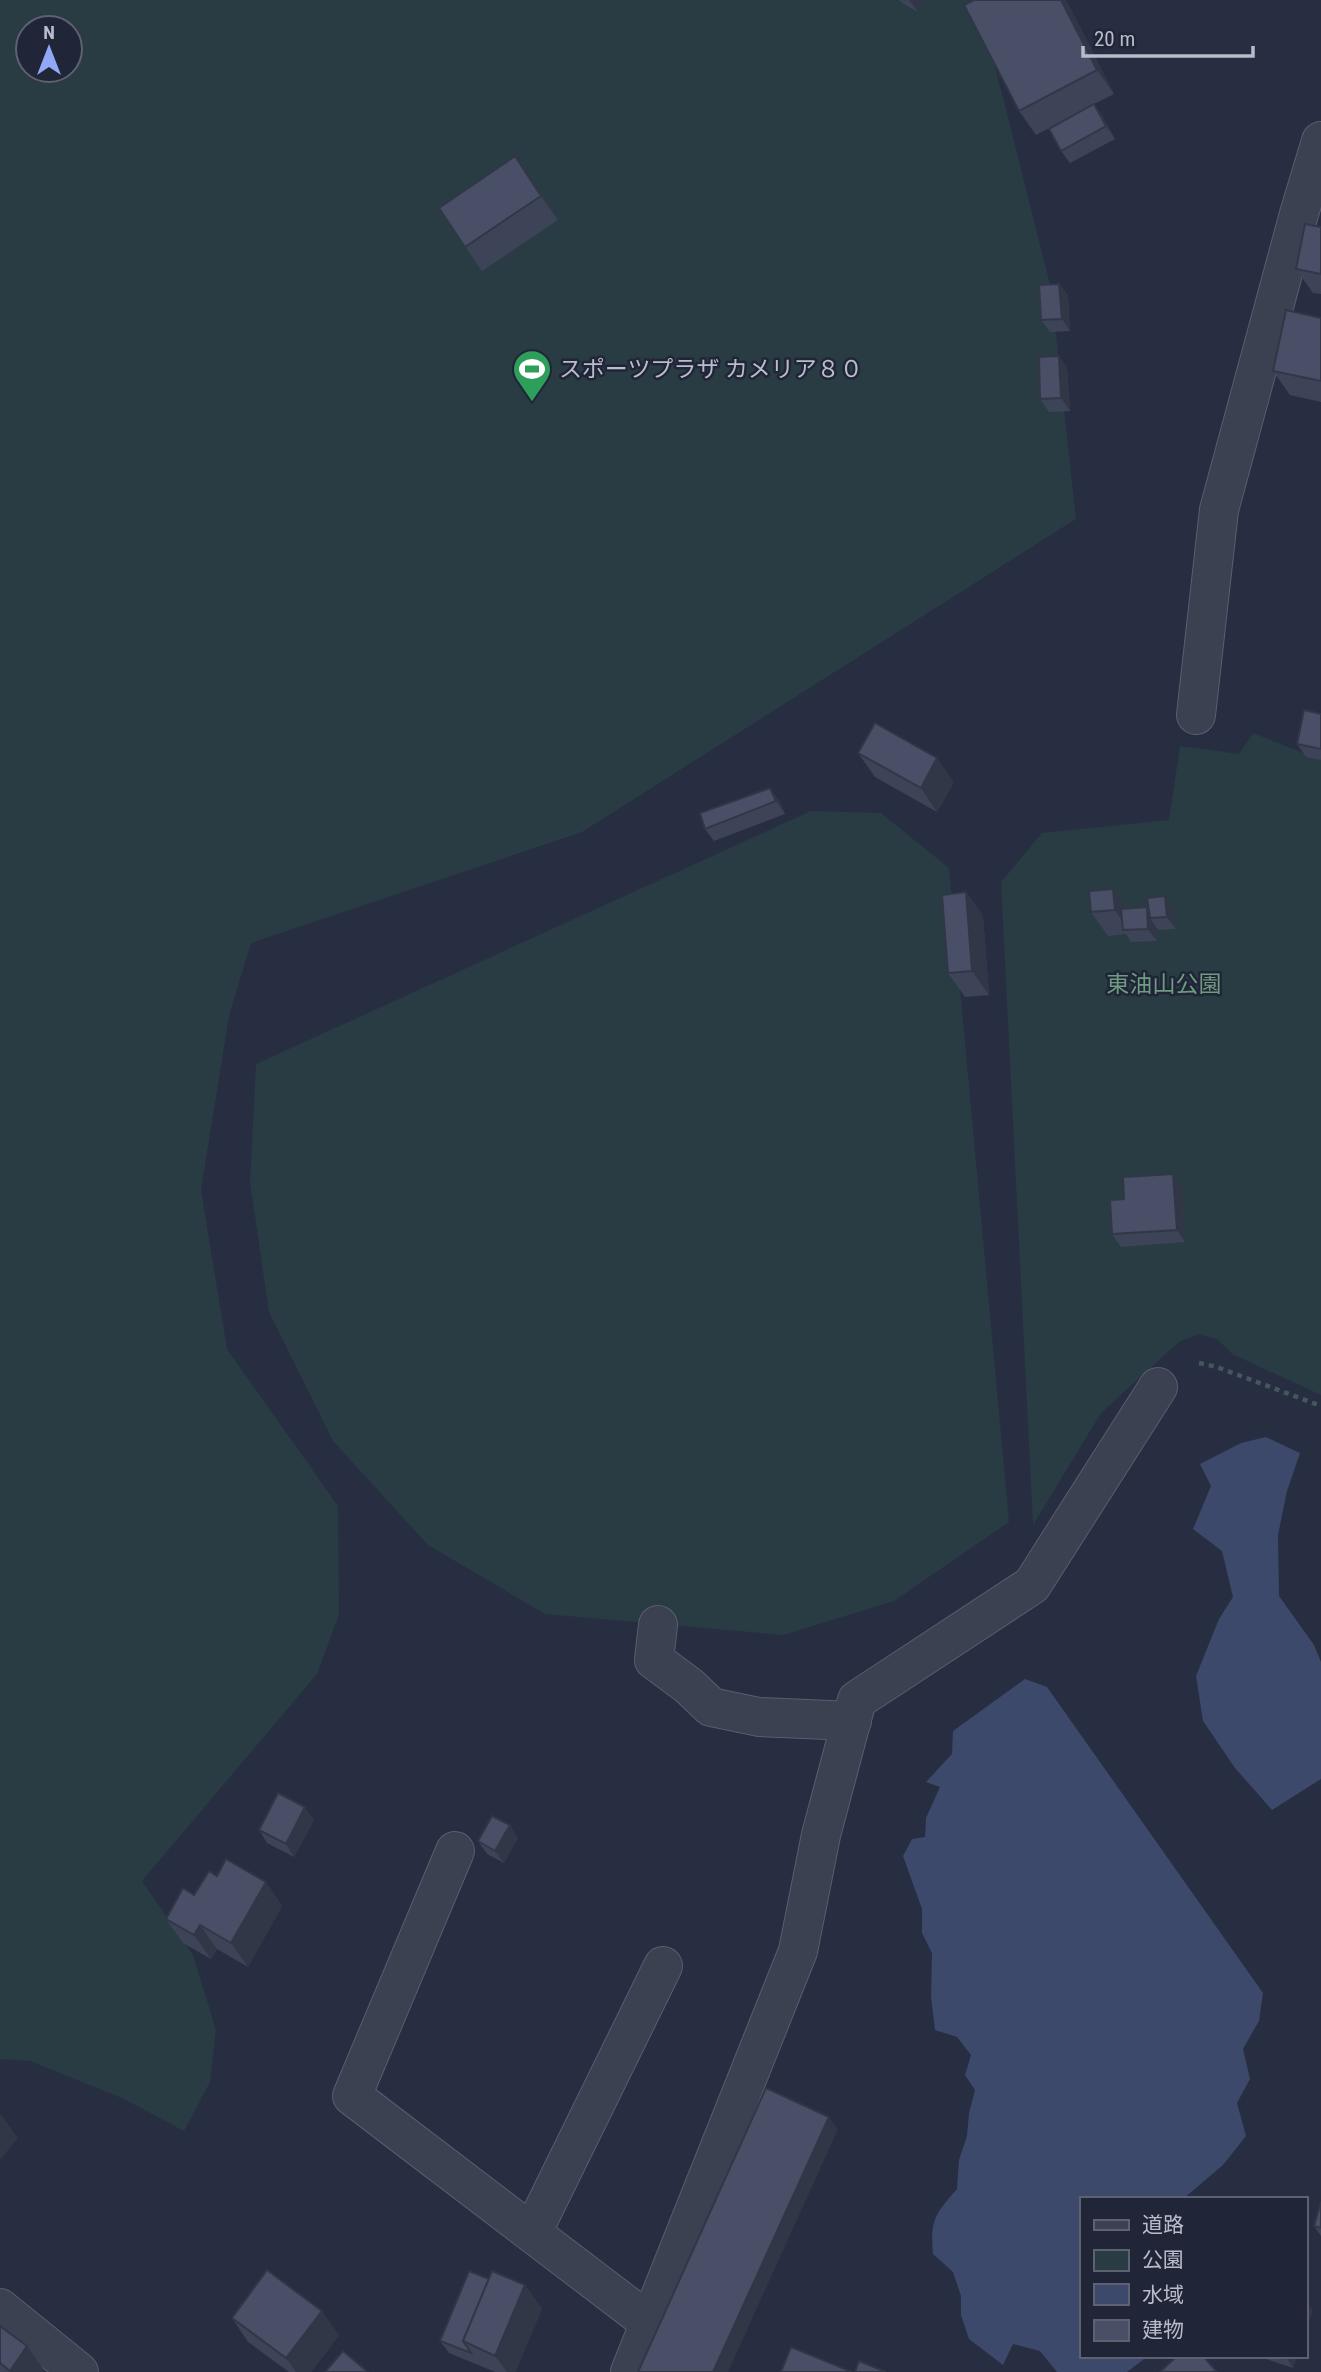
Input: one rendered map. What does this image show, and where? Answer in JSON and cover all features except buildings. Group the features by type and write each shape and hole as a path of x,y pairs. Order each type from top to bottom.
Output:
{"street":[{"path":"1196,715 1219,510 1298,214 1321,141"},
{"path":"630,2372 798,1951 821,1835 858,1700 1032,1585 1158,1387"},
{"path":"658,1625 654,1660 689,1686 711,1707 759,1717 852,1721"},
{"path":"455,1851 352,2096 650,2323"},
{"path":"532,2233 663,1966"},
{"path":"0,2308 79,2372"}],"path":[{"path":"1158,1387 1193,1361 1217,1367 1321,1406"}],"green space":[{"name":"スポーツプラザ カメリア８０","path":"0,0 1000,0 986,31 1051,288 1076,519 582,832 251,943 229,1016 201,1190 227,1349 338,1506 339,1614 317,1674 142,1881 193,1955 216,2030 210,2082 184,2131 124,2099 30,2061 0,2059"},
{"name":"東油山公園","path":"1253,733 1321,760 1321,1395 1232,1354 1217,1339 1198,1334 1179,1342 1101,1413 1033,1525 1001,882 1042,833 1169,820 1180,746 1239,754"},
{"path":"811,811 881,813 949,868 1009,1522 894,1601 783,1635 545,1614 428,1545 333,1441 269,1312 250,1182 256,1064"}],"water":[{"path":"1266,1437 1300,1453 1287,1491 1278,1535 1279,1596 1314,1645 1321,1662 1321,1779 1272,1810 1235,1768 1203,1721 1196,1676 1219,1619 1233,1597 1222,1551 1193,1529 1211,1486 1200,1464 1241,1443"},
{"path":"1025,1679 1047,1687 1263,1993 1259,2021 1243,2049 1250,2079 1237,2103 1246,2136 1223,2165 1185,2197 1080,2197 1080,2358 1145,2358 1127,2372 1057,2372 1040,2351 1013,2344 1003,2365 969,2339 961,2315 961,2296 953,2272 933,2254 933,2225 957,2189 959,2160 967,2136 975,2090 965,2075 971,2055 957,2037 935,2030 931,1997 932,1953 922,1933 922,1909 903,1856 912,1839 925,1837 926,1818 940,1787 926,1782 952,1754 953,1731"}],"place":[{"name":"スポーツプラザ カメリア８０","path":"532,403"}]}
